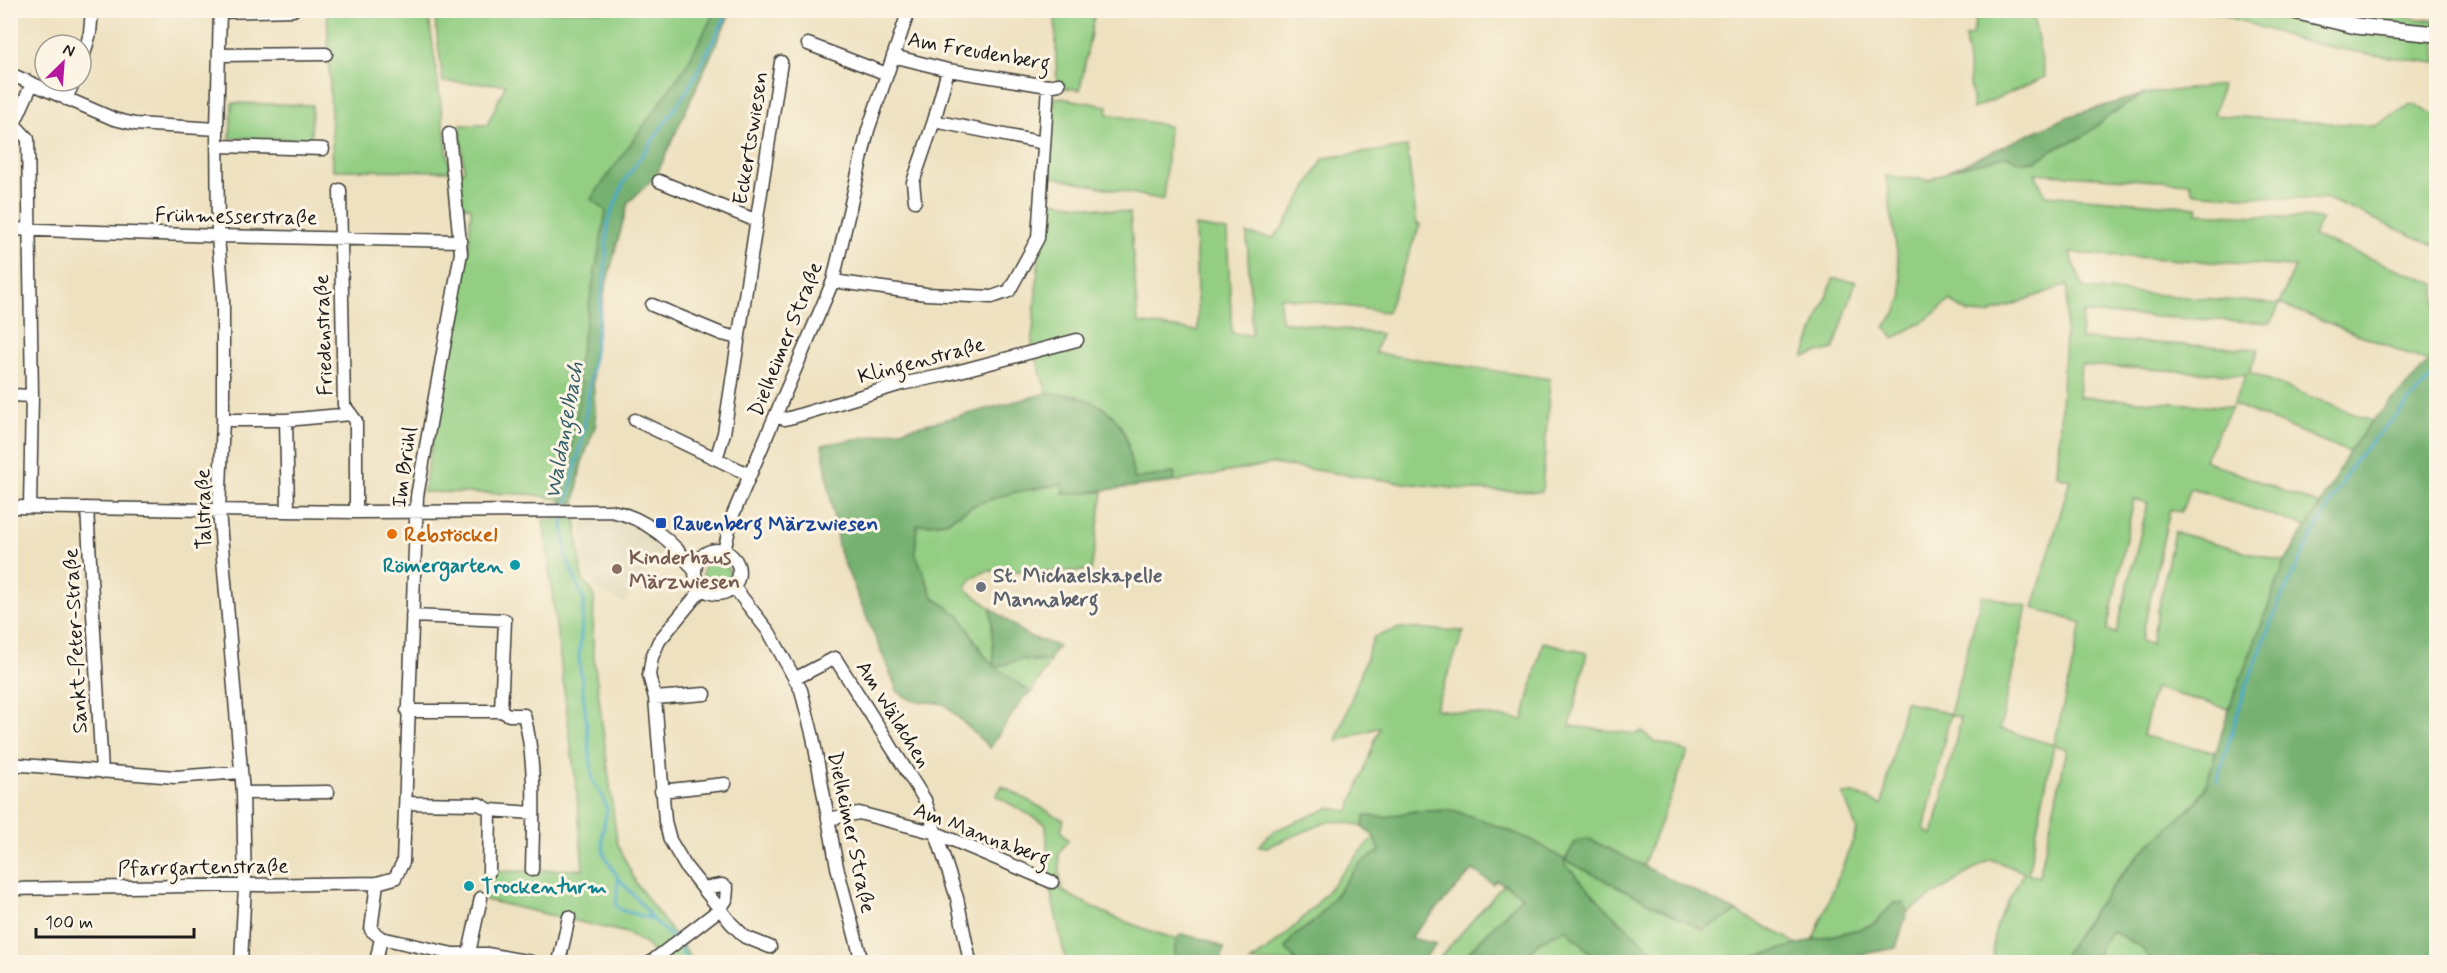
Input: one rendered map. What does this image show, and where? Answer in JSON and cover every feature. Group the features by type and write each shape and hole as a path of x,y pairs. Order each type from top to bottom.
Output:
{"street":[{"path":"90,33 92,10"},
{"path":"220,11 293,10"},
{"path":"900,10 900,33"},
{"path":"900,33 909,10"},
{"path":"2290,10 2356,26 2436,34"},
{"name":"Talstraße","path":"220,11 217,129 223,299 223,420 219,511 243,793 245,886 241,963"},
{"name":"Dielheimer Straße","path":"724,551 732,517 833,281 868,130 900,33"},
{"path":"808,44 887,74"},
{"path":"220,55 326,54"},
{"name":"Am Freudenberg","path":"893,56 948,70 1053,85 1044,143"},
{"name":"Eckertswiesen","path":"716,459 724,433 781,62"},
{"path":"915,201 913,182 934,121 948,70"},
{"path":"10,74 114,119 135,124 217,129"},
{"path":"30,507 32,396 28,139 12,125 32,84"},
{"path":"66,99 69,93"},
{"path":"833,281 926,294 992,297 1009,291 1038,238 1044,143 934,121"},
{"name":"Im Brühl","path":"395,878 404,862 407,711 417,496 461,253 449,134"},
{"path":"218,146 323,149"},
{"name":"Eckertswiesen","path":"659,181 757,221"},
{"name":"Friedenstraße","path":"340,190 344,405 356,421 356,512"},
{"name":"Frühmesserstraße","path":"10,229 461,241"},
{"path":"652,305 722,334 738,338"},
{"name":"Klingenstraße","path":"776,416 785,419 793,417 901,384 941,376 1077,339"},
{"path":"10,395 32,396"},
{"path":"223,420 286,420 351,414"},
{"path":"286,420 288,511"},
{"path":"636,420 750,475"},
{"path":"10,507 356,512 576,513 611,511 625,513 644,522 684,555 694,570 696,580 702,589 712,594 724,593 734,586 739,570 736,562 724,551 712,550 701,555 684,555"},
{"name":"Sankt-Peter-Straße","path":"87,508 102,772"},
{"path":"694,570 701,555"},
{"name":"Dielheimer Straße","path":"734,586 801,675 801,690 813,737 837,867 862,963"},
{"path":"702,589 665,632 652,657 649,675 655,698 665,821 670,840 686,867 720,909 745,937 770,947"},
{"path":"412,616 505,620 501,711"},
{"name":"Am Wäldchen","path":"801,675 835,658 925,800 936,833"},
{"path":"655,698 705,694"},
{"path":"407,711 501,711 509,716 524,715 529,733 533,813 532,870"},
{"path":"10,764 175,777 241,772"},
{"path":"661,791 725,784"},
{"path":"243,793 328,792"},
{"path":"406,803 479,804 490,810 533,813"},
{"path":"489,872 490,810"},
{"name":"Am Mannaberg","path":"828,819 859,813 936,833 1052,882"},
{"path":"936,833 957,898 970,963"},
{"name":"Pfarrgartenstraße","path":"10,889 377,883 395,878"},
{"path":"377,883 371,930 381,938 468,958 488,954 531,963"},
{"path":"651,963 720,909 726,900 727,888 722,885 704,888"},
{"path":"468,958 481,898"},
{"path":"559,963 569,917"},
{"path":"376,963 381,938"}],"shaded area":[{"name":"Kinderhaus Märzwiesen","path":"582,520 632,520 664,549 624,603 597,590 588,578 583,560"}],"green space":[{"path":"2127,10 2117,16 2044,11"},
{"path":"327,11 428,11 450,171 333,170"},
{"path":"434,11 722,11 624,179 604,271 563,500 529,494 423,492 469,245 471,207 461,206 457,172 464,171 460,125 487,125 506,84 443,82"},
{"path":"715,11 731,11 656,176 628,203 605,289 592,364 596,424 581,465 575,503 561,503 582,383 575,381 606,211 591,199 686,66"},
{"path":"1055,11 1095,11 1080,90 1057,87"},
{"path":"1978,11 2041,11 2033,13 2045,77 1973,109 1965,37 1972,35"},
{"path":"2211,11 2268,11 2329,27 2393,37 2436,40 2436,63 2373,55 2305,42"},
{"path":"2318,11 2356,11 2436,21 2436,28 2410,26"},
{"path":"2222,85 2214,115 2375,126 2411,104 2436,115 2436,246 2330,200 2202,194 2192,192 2191,183 2035,173 2045,195 2198,207 2197,213 2322,219 2313,236 2436,284 2436,355 2429,362 2280,304 2271,323 2083,313 2081,339 2259,349 2249,372 2372,421 2349,452 2233,404 2246,375 2081,365 2078,397 2232,407 2204,460 2320,505 2307,527 2191,488 2181,512 2170,509 2141,641 2151,645 2174,532 2285,562 2229,709 2154,688 2143,736 2215,752 2204,789 2187,812 2144,850 2098,904 2061,962 1995,962 1993,950 1997,927 2006,904 2024,872 1990,859 1907,912 1904,903 1894,903 1875,923 1860,929 1813,940 1857,830 1843,794 1857,794 1882,805 1905,701 1950,714 1982,595 2027,606 2000,729 2054,745 2082,623 2033,608 2070,480 2057,476 2068,284 1988,314 1969,313 1950,301 1926,320 1894,338 1884,327 1896,313 1903,295 1886,176 1930,180 1951,170 2005,156 2021,162 2036,161 2053,150 2084,136 2111,114 2144,94","holes":["2070,253 2295,267 2279,304 2084,289","2134,499 2148,503 2116,634 2107,630","1950,715 1961,718 1933,835 1924,830","2054,745 2067,749 2039,877 2028,873"]},
{"path":"2144,94 2111,114 2084,136 2053,150 2036,161 2021,162 2005,156 1951,170 2067,117"},
{"path":"1055,97 1108,106 1107,114 1169,126 1164,200 1048,176"},
{"path":"232,103 312,105 311,140 230,138"},
{"path":"1407,147 1417,224 1420,225 1387,312 1280,297 1281,321 1381,334 1375,353 1550,379 1542,492 1473,490 1412,484 1272,464 1174,482 1174,473 1134,479 1126,436 1077,395 1047,393 1032,345 1038,266 1047,200 1130,213 1138,323 1198,331 1195,226 1227,231 1232,333 1252,335 1247,234 1273,238 1284,226 1324,158"},
{"path":"1833,279 1856,281 1834,349 1804,357"},
{"path":"2436,355 2436,962 2152,962 2141,947 2112,931 2100,945 2097,962 2061,962 2102,899 2142,852 2198,801 2205,788 2229,709 2285,562 2349,452 2372,421"},
{"path":"1047,393 1083,398 1113,416 1126,438 1134,479 1175,473 1174,482 1072,494 1063,493 1063,484 1015,492 976,504 946,522 917,525 915,552 933,597 960,616 984,655 994,666 991,608 1028,636 1058,646 1048,661 1021,659 996,667 1031,693 1024,697 990,748 944,704 911,700 898,692 839,551 822,445 907,429"},
{"path":"1064,484 1063,493 1103,492 1091,571 988,571 974,577 966,589 991,608 994,648 1003,665 1021,659 1040,662 1051,660 1031,693 995,667 984,655 960,616 933,597 915,552 917,525 946,522 976,504 1015,492"},
{"path":"576,519 582,578 594,594 593,650 617,842 636,883 694,962 660,962 648,946 627,933 485,900 491,872 583,869 577,794 543,520"},
{"path":"716,560 725,564 729,573 725,582 716,586 707,582 703,573 707,564"},
{"path":"1400,628 1464,631 1435,709 1523,720 1543,642 1587,653 1570,726 1637,734 1642,731 1652,740 1688,752 1643,866 1589,839 1576,841 1565,860 1703,930 1737,912 1786,937 1796,945 1738,962 1665,962 1613,915 1513,832 1453,810 1415,811 1385,817 1365,816 1363,827 1330,821 1267,847 1258,846 1274,831 1329,808 1349,811 1380,727 1336,741 1374,637"},
{"path":"1002,786 1064,820 1061,830 1068,840 1059,853 1061,890 1117,918 1176,939 1174,962 1066,962 1049,884 1046,824 996,796"},
{"path":"1415,811 1453,811 1532,840 1565,860 1565,864 1613,915 1665,962 1599,962 1566,929 1539,942 1522,962 1459,962 1523,896 1497,880 1493,884 1473,870 1410,938 1437,944 1420,962 1391,960 1388,962 1296,962 1286,948 1292,938 1317,919 1360,863 1380,851 1375,838 1363,827 1364,816 1385,817"},
{"path":"1375,838 1381,851 1360,863 1317,919 1292,938 1286,948 1296,962 1250,962 1291,930"},
{"path":"1589,839 1737,912 1703,930 1565,860 1576,841"},
{"path":"1504,884 1523,895 1459,962 1436,962"},
{"path":"1894,903 1904,903 1907,912 1896,948 1818,962 1738,962 1860,929 1875,923"},
{"path":"1566,929 1599,962 1522,962 1539,942"},
{"path":"2112,931 2141,947 2152,962 2097,962 2100,945"},
{"path":"1182,934 1207,940 1224,948 1221,962 1174,962 1176,939"}],"waterway":[{"name":"Waldangelbach","path":"566,508 583,435 605,271 608,221 625,180 689,88 729,10"},
{"path":"2217,781 2244,693 2278,605 2309,542 2355,460 2436,373"},
{"name":"Waldangelbach","path":"565,514 563,525 566,557 584,601 579,657 593,781 607,809 602,836 604,855 618,878 652,919 675,940"},
{"name":"Waldangelbach","path":"618,880 616,905 621,910 652,919"},
{"name":"Waldangelbach","path":"679,946 688,962"}],"place":[{"name":"Rauenberg Märzwiesen","path":"661,523"},
{"name":"Rebstöckel","path":"392,534"},
{"name":"Römergarten","path":"515,565"},
{"name":"Kinderhaus Märzwiesen","path":"617,569"},
{"name":"St. Michaelskapelle Mannaberg","path":"981,587"},
{"name":"Trockenturm","path":"469,886"}]}
